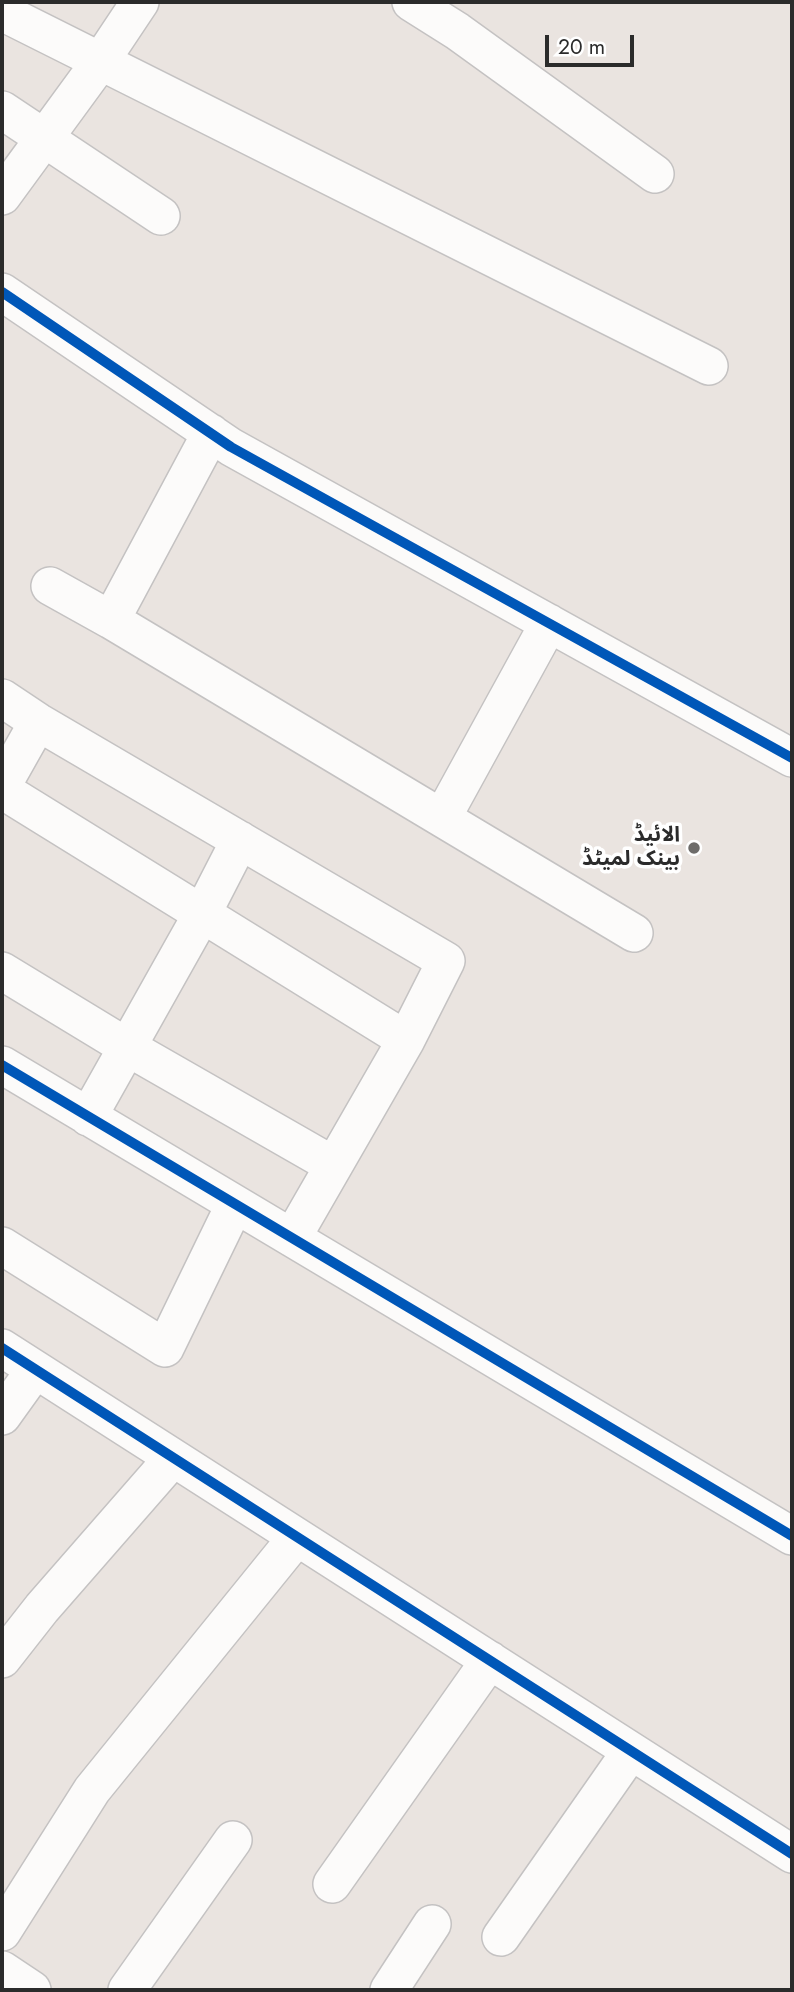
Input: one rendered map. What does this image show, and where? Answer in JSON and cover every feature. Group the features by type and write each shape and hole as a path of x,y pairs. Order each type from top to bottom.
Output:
{"street":[{"path":"2,196 100,62 140,2"},
{"path":"411,2 655,174"},
{"path":"2,12 709,366"},
{"path":"2,110 161,216"},
{"path":"2,292 231,447 792,758"},
{"path":"111,620 211,433"},
{"path":"50,586 634,933"},
{"path":"442,818 550,623"},
{"path":"2,698 38,722 446,961 405,1040 292,1238"},
{"path":"38,722 2,788 405,1040"},
{"path":"88,1117 240,841"},
{"path":"2,971 127,1047 334,1165"},
{"path":"2,1065 792,1536"},
{"path":"2,1246 165,1349 235,1204"},
{"path":"2,1348 792,1854"},
{"path":"2,1416 35,1370"},
{"path":"2,1659 42,1608 173,1458"},
{"path":"2,1932 92,1790 297,1538"},
{"path":"332,1884 489,1660"},
{"path":"501,1937 631,1751"},
{"path":"127,1990 233,1840"},
{"path":"388,1990 432,1924"}],"cycle path":[{"path":"2,292 231,447 792,758"},
{"path":"2,1065 792,1536"},
{"path":"2,1348 792,1854"}],"place":[{"name":"الائیڈ بینک لمیٹڈ","path":"694,848"}]}
